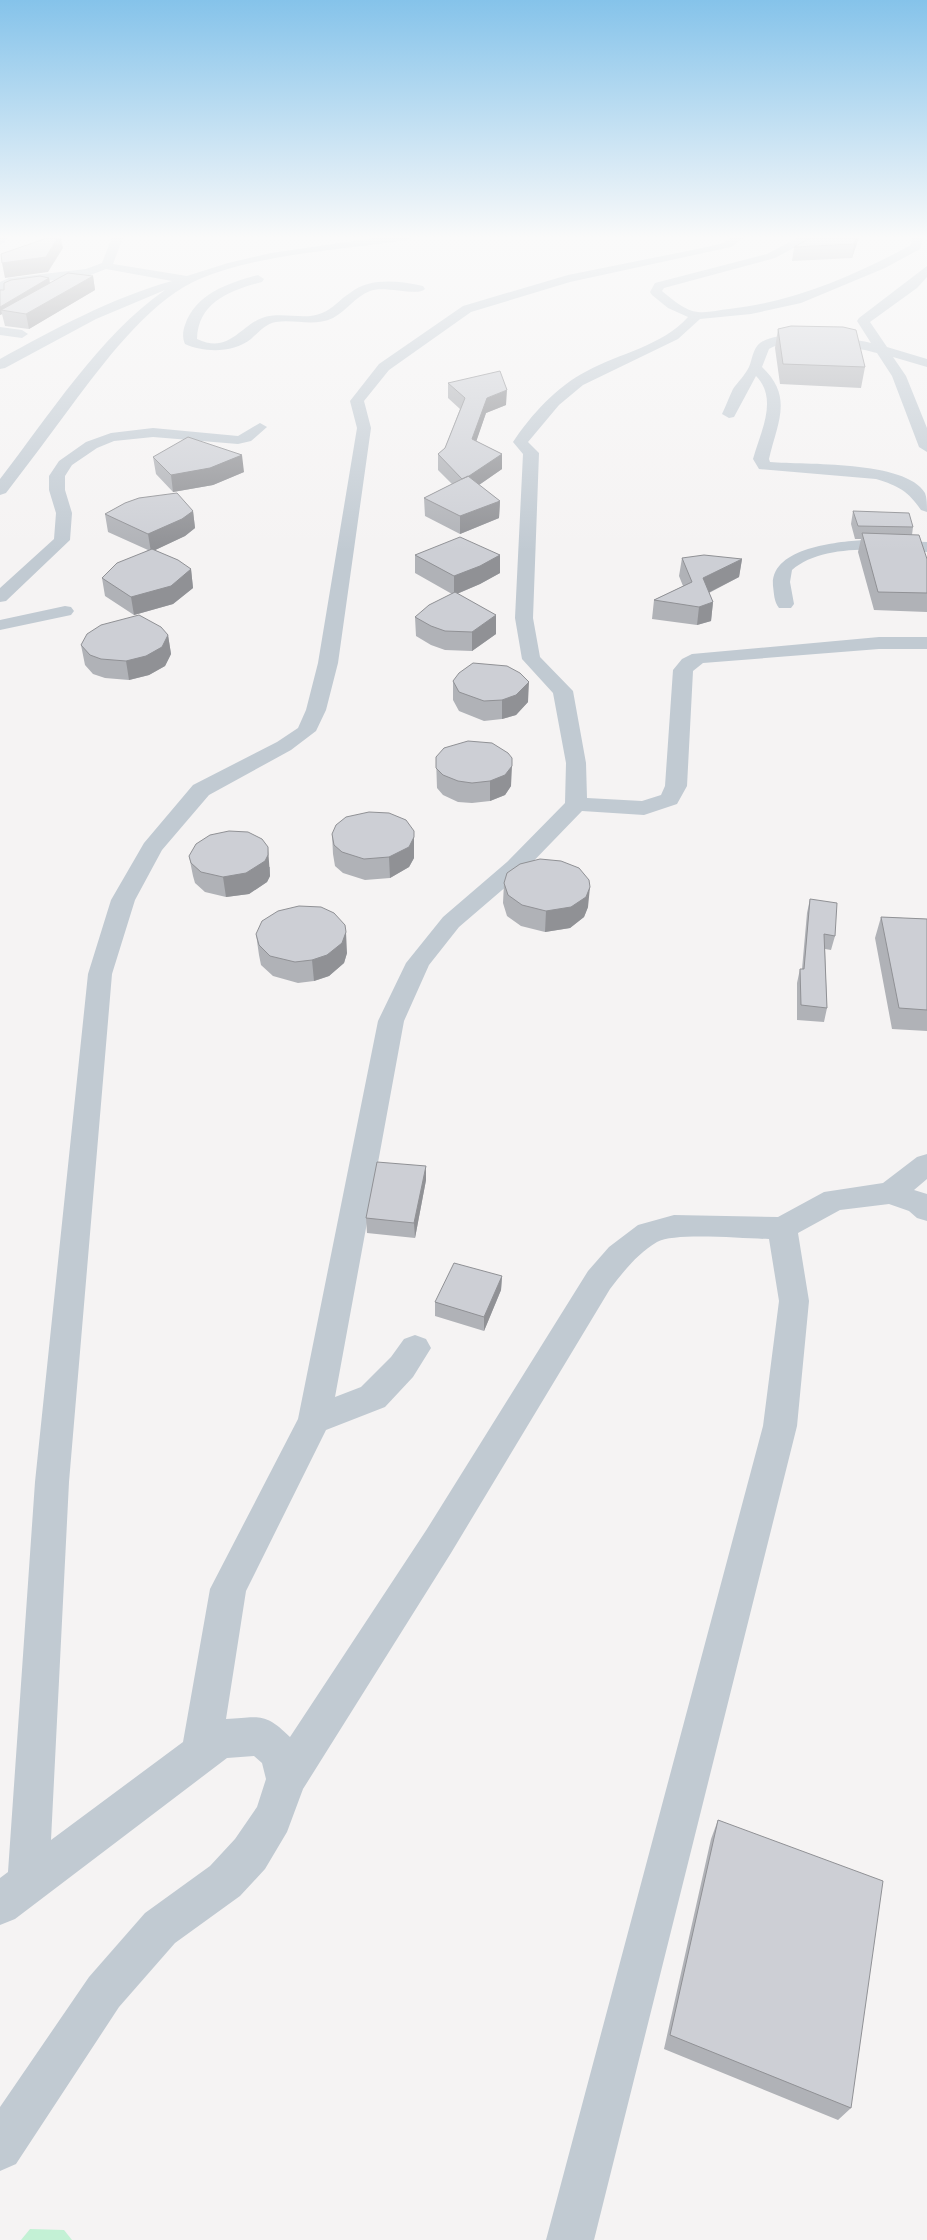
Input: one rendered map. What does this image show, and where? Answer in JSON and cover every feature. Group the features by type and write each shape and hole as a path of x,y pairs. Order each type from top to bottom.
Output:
{"lane":[{"path":"0,365 43,342"},
{"path":"0,490 115,342"},
{"path":"191,342 197,345 224,346 234,342"},
{"path":"28,1883 52,1482 100,974 122,900 152,848 202,790 284,746 306,731 316,710 328,663 364,428 357,401 384,367 420,342"},
{"path":"201,1752 228,1589 314,1420 391,1021 418,963 452,922 515,866 576,804 576,763 563,691 532,659 524,618 531,453 520,442 533,425 579,382 662,342"},
{"path":"729,414 740,390 755,368 763,347 774,342 789,342"},
{"path":"845,342 927,363"},
{"path":"875,342 899,376 927,447"},
{"path":"755,368 771,386 773,404 770,425 760,459 764,466 861,470 902,482 923,495 927,507"},
{"path":"0,597 62,540 64,514 56,486 57,476 62,466 86,446 112,438 152,433 238,440 246,438 260,427"},
{"path":"785,604 782,573 787,564 818,551 838,546 872,544 927,547"},
{"path":"0,625 65,611"},
{"path":"576,804 644,808 669,800 676,786 683,670 689,663 699,658 879,643 927,644"},
{"path":"890,1193 927,1164"},
{"path":"0,2148 104,1992 160,1928 225,1881 250,1854 273,1818 286,1779 439,1541 599,1280 620,1255 648,1233 674,1226 782,1228 834,1200 890,1193 919,1203 927,1210"},
{"path":"570,2240 780,1426 794,1301 782,1228"},
{"path":"314,1420 373,1397 402,1367 415,1348"},
{"path":"0,1904 220,1739 262,1736 278,1752 286,1779"}],"green space":[{"path":"30,2229 64,2230 72,2240 21,2240"}],"building":[{"path":"780,342 859,342 865,367 783,364"},
{"path":"500,371 507,390 487,398 472,439 502,454 462,479 438,454 445,448 465,398 448,383"},
{"path":"188,437 242,455 210,468 171,475 153,457"},
{"path":"468,476 500,501 460,516 424,498"},
{"path":"177,493 193,511 182,519 148,534 105,514 139,498"},
{"path":"853,511 909,513 913,527 858,526"},
{"path":"862,533 919,535 927,559 927,593 878,592"},
{"path":"460,537 500,555 480,566 454,576 415,555"},
{"path":"152,549 178,560 191,569 171,586 131,597 102,578 117,563"},
{"path":"704,555 742,559 703,578 713,602 699,607 654,600 692,582 682,558"},
{"path":"455,592 496,615 472,632 445,631 415,617 429,605"},
{"path":"139,615 161,627 168,635 162,647 146,656 126,661 101,659 90,655 81,645 87,634 101,625"},
{"path":"473,663 507,666 520,673 529,682 516,695 502,700 484,701 459,692 453,681 459,673"},
{"path":"468,741 492,743 508,753 512,758 512,766 505,775 490,781 472,783 458,781 443,775 436,768 436,757 444,748"},
{"path":"369,812 389,813 406,820 414,831 414,837 409,847 389,857 364,859 342,852 334,845 332,834 336,825 346,817"},
{"path":"229,831 248,832 262,839 268,847 268,855 265,861 246,873 223,877 201,872 191,863 189,856 196,844 210,835"},
{"path":"540,859 561,861 579,868 589,880 590,887 586,897 571,907 546,911 522,905 508,895 504,883 507,873 520,864"},
{"path":"810,899 837,903 835,936 824,934 827,1008 801,1005 800,969 804,969"},
{"path":"299,906 321,907 334,913 345,925 346,932 342,943 327,955 312,960 295,962 270,956 259,945 256,934 262,921 278,911"},
{"path":"881,917 927,919 927,1010 899,1008"},
{"path":"377,1162 426,1166 414,1223 366,1218"},
{"path":"454,1263 502,1276 484,1317 435,1302"},
{"path":"718,1820 883,1881 851,2108 670,2035"}]}
